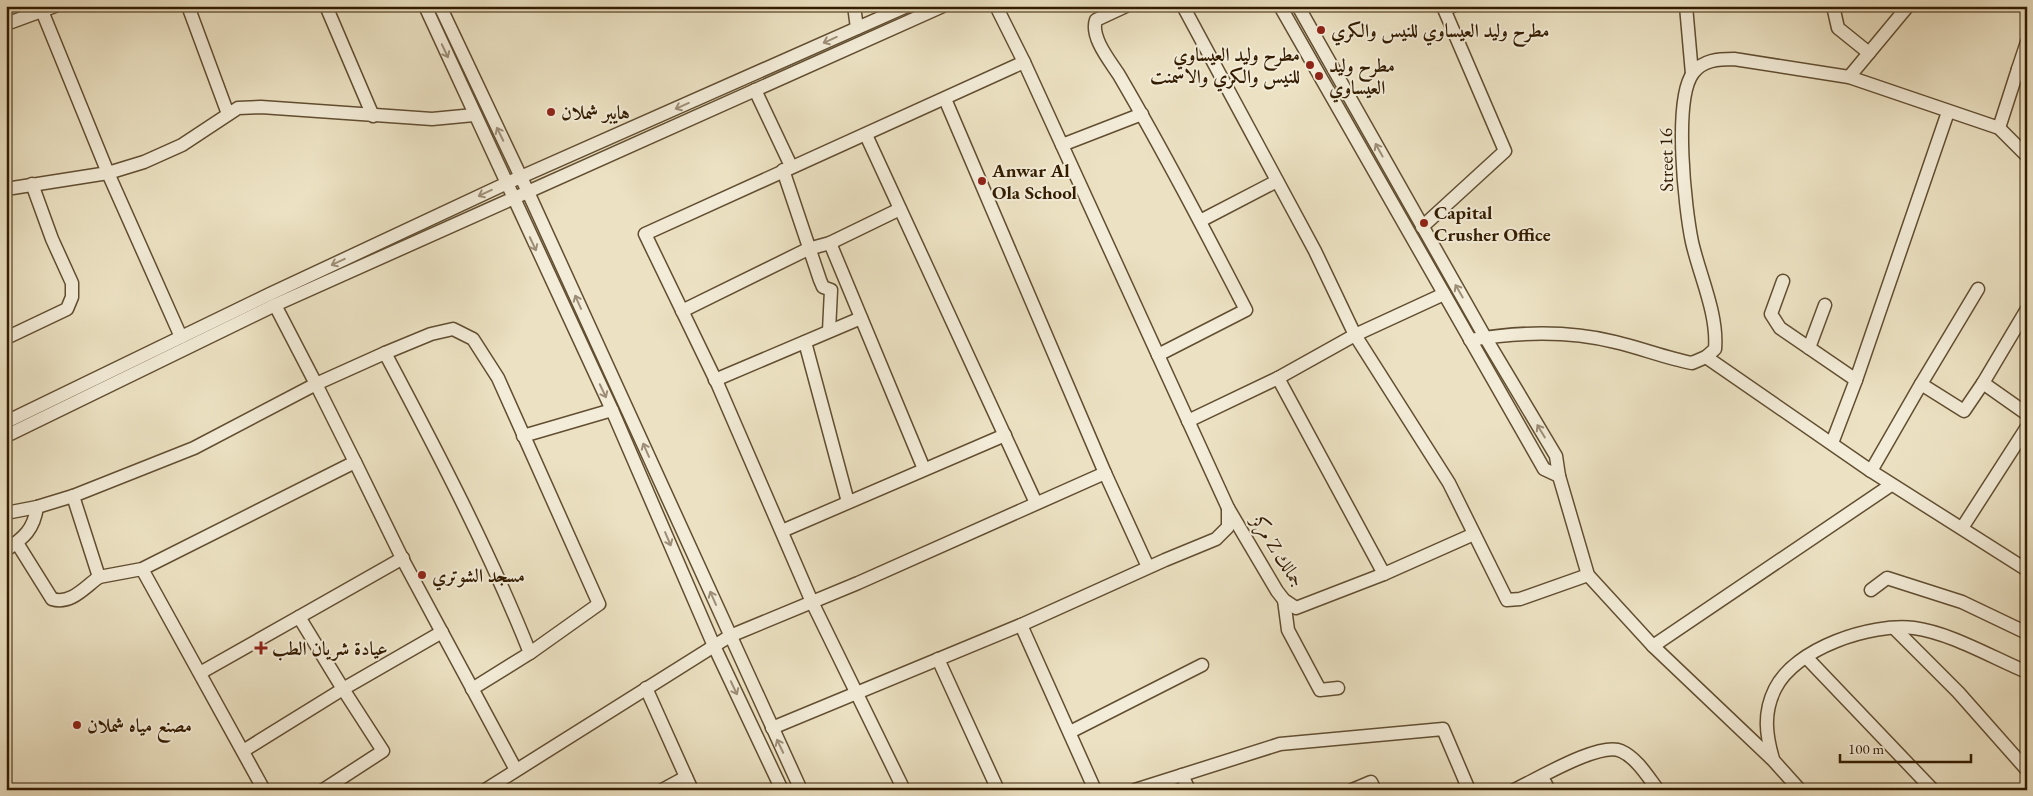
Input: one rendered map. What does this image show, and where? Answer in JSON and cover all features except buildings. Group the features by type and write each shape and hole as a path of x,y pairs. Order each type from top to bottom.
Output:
{"street":[{"path":"6,24 41,9 55,6"},
{"path":"188,6 228,114"},
{"path":"326,6 373,116"},
{"path":"424,6 512,200 612,410 714,646 782,790"},
{"path":"440,6 528,192 801,790"},
{"path":"854,6 857,28"},
{"path":"6,422 505,184 906,6"},
{"path":"6,436 275,305 944,6"},
{"name":"مركز Z جمالك","path":"996,6 1024,62 1228,508 1284,600 1296,608 1384,574"},
{"path":"1126,6 1096,20 1094,24 1098,39 1142,114 1246,310 1158,355"},
{"path":"1184,6 1315,251 1355,335 1449,483 1507,600 1520,599 1588,575"},
{"path":"1280,6 1544,469 1559,476"},
{"path":"1298,6 1485,337 1556,456 1559,476 1588,575 1653,646 1773,760 1800,790"},
{"path":"1686,6 1692,74"},
{"path":"1833,6 1838,28 1869,53"},
{"path":"1849,77 1908,6"},
{"path":"1422,227 1505,151 1447,7"},
{"path":"41,9 108,173 180,338"},
{"path":"1999,128 2022,73 2027,42"},
{"path":"1692,74 1702,65 1717,59 1725,59 1849,77 1999,128 2027,156"},
{"path":"904,790 812,602 715,380 644,234 1024,62"},
{"name":"Street 16","path":"1692,74 1686,90 1683,122 1682,183 1692,242 1716,333 1715,349 1706,357"},
{"path":"755,90 787,168 808,249 823,287 831,290 829,331"},
{"path":"945,99 1105,473 1148,567"},
{"path":"6,189 108,173 144,162 182,145 238,108 261,107 432,119 474,115"},
{"path":"1832,443 1856,380 1948,112"},
{"path":"1062,145 1142,114"},
{"path":"866,135 1036,504"},
{"path":"1200,221 1277,181"},
{"path":"6,338 68,309 72,297 72,282 52,239 32,184"},
{"path":"682,310 808,249 830,243 900,209"},
{"path":"830,243 924,469"},
{"path":"1783,281 1771,314 1780,328 1856,380"},
{"path":"1871,471 1978,289"},
{"path":"1188,421 1278,378 1355,335 1444,294"},
{"path":"275,305 403,558 516,770"},
{"path":"1809,348 1826,305"},
{"path":"1921,384 1964,410 1983,383 2027,308"},
{"path":"715,380 861,318"},
{"path":"6,513 37,507 73,496 194,448 316,384 431,334 453,329 473,339 498,378 599,604 530,653 472,689"},
{"path":"1470,340 1512,334 1592,337 1692,363 1706,357 1891,485 2027,570"},
{"path":"805,342 848,502"},
{"path":"385,353 450,477 515,616 530,653"},
{"path":"1278,378 1384,574 1474,534"},
{"path":"1983,383 2027,414"},
{"path":"523,436 612,410"},
{"path":"1962,528 2027,427"},
{"path":"782,531 1004,435"},
{"path":"37,507 35,524 12,547 52,598 59,601 70,599 99,576 142,568 355,462"},
{"path":"485,790 730,636 812,602 1105,473"},
{"path":"1653,646 1891,485"},
{"path":"73,496 99,576"},
{"path":"772,728 1021,624 1148,567 1216,539 1228,527 1228,508"},
{"path":"200,673 403,558"},
{"path":"142,568 264,790"},
{"path":"1871,590 1887,578 1962,602 2027,633"},
{"path":"1284,600 1288,630 1320,690 1338,688"},
{"path":"299,617 383,751 323,790"},
{"path":"1021,624 1095,790"},
{"path":"1773,760 1766,727 1769,705 1780,682 1806,657 1837,641 1894,628 1933,632 2027,672"},
{"path":"1894,628 1958,692 2027,770"},
{"path":"243,751 343,689 442,632"},
{"path":"1806,657 1933,790"},
{"path":"938,659 998,790"},
{"path":"1070,732 1202,665"},
{"path":"646,688 692,790"},
{"path":"1135,790 1280,744 1443,729 1469,790"},
{"path":"1514,790 1605,749 1620,751 1637,763 1658,790"},
{"path":"1182,774 1189,790"},
{"path":"1542,776 1549,790"},
{"path":"662,790 686,777"},
{"path":"1352,790 1371,782 1375,790"}],"place":[{"name":"مطرح وليد العيساوي للنيس والكري","path":"1321,30"},
{"name":"مطرح وليد العيساوي للنيس والكري والاسمنت","path":"1310,65"},
{"name":"مطرح وليد العيساوي","path":"1319,76"},
{"name":"هايبر شملان","path":"551,112"},
{"name":"Anwar Al Ola School","path":"982,181"},
{"name":"Capital Crusher Office","path":"1424,223"},
{"name":"مسجد الشوتري","path":"422,575"},
{"name":"عيادة شريان الطب","path":"261,648"},
{"name":"مصنع مياه شملان","path":"77,725"}]}
